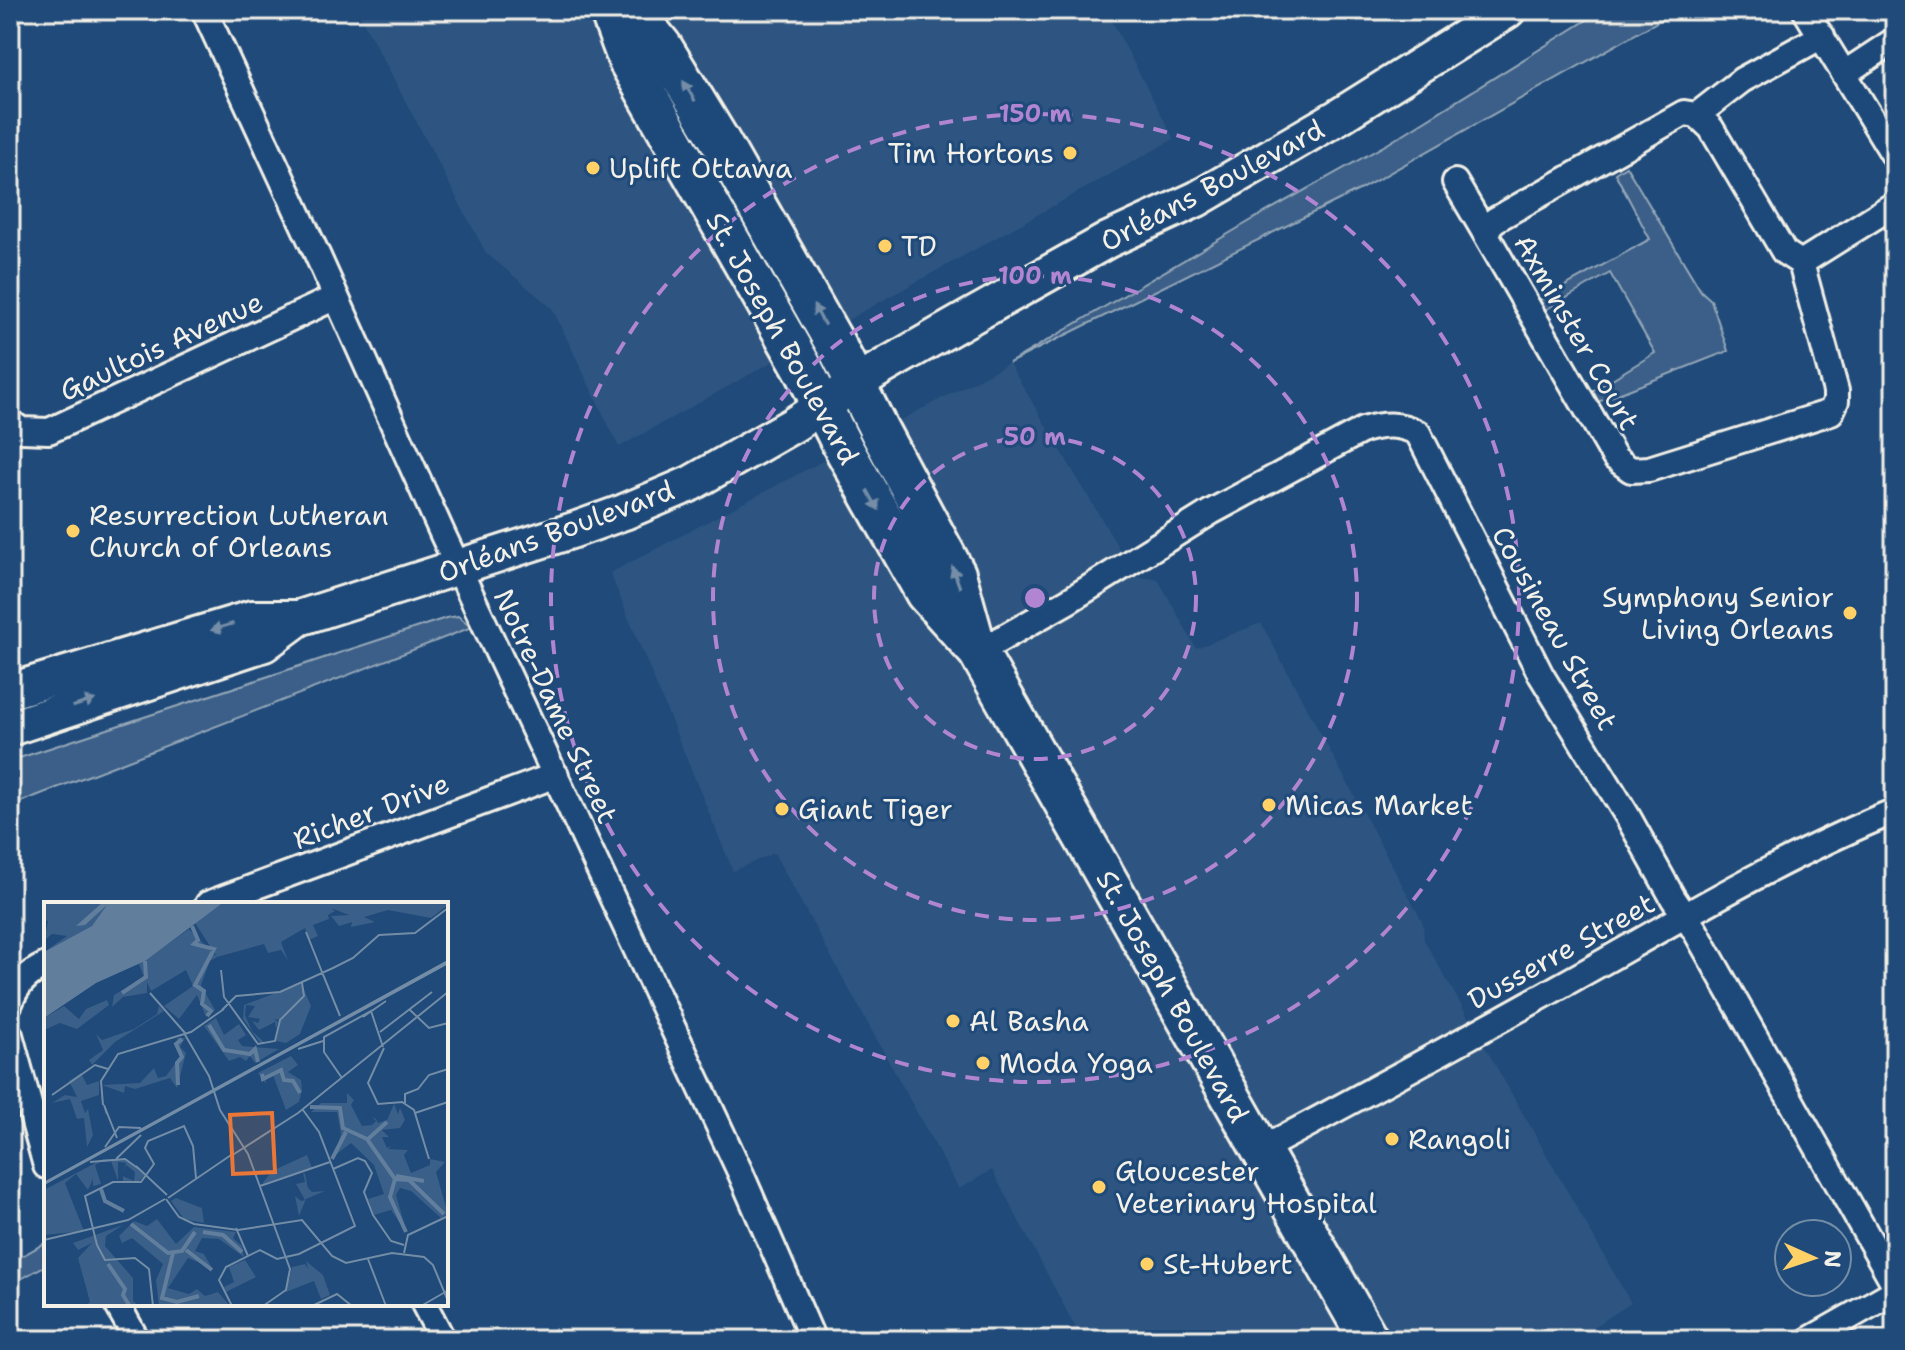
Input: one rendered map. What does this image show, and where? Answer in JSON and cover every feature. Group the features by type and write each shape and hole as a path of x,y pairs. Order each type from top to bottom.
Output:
{"main road":[{"name":"St. Joseph Boulevard","path":"609,10 628,61 824,406 844,449 925,593 978,652 1369,1340"},
{"name":"St. Joseph Boulevard","path":"633,10 662,46 816,309 956,574 978,652"},
{"name":"Orléans Boulevard","path":"10,691 252,618 299,618 624,512 690,484 965,320 1108,240 1197,199 1338,117 1508,10"},
{"name":"Orléans Boulevard","path":"10,728 264,644 299,618"}],"street":[{"name":"Notre-Dame Street","path":"204,10 458,567 741,1174 813,1340"},
{"path":"1805,10 1895,157"},
{"name":"Axminster Court","path":"1697,115 1742,80 1822,36"},
{"path":"1845,73 1895,40"},
{"name":"Axminster Court","path":"1455,182 1615,458 1631,470 1649,469 1831,412 1836,391 1801,263 1784,252 1711,128 1697,115 1684,113 1495,220 1487,228 1488,238"},
{"path":"1801,263 1895,204"},
{"name":"Gaultois Avenue","path":"10,422 21,430 49,431 336,297"},
{"name":"Cousineau Street","path":"978,652 1068,601 1211,512 1348,437 1377,425 1407,427 1418,433 1541,675 1696,932 1895,1285"},
{"name":"Richer Drive","path":"213,902 556,775"},
{"name":"Dusserre Street","path":"1260,1150 1835,835 1895,811"},
{"path":"10,1003 16,987 32,971 44,966"},
{"path":"10,1035 44,1159"},
{"path":"1809,1340 1895,1291"},
{"path":"118,1306 137,1340"},
{"path":"425,1306 443,1340"}],"shaded area":[{"path":"357,10 1106,10 1174,139 619,447 552,308 486,253"},
{"path":"1603,10 1678,10 1359,190 1009,363 1389,143"},
{"path":"1626,166 1701,291 1711,300 1728,351 1595,403 1589,393 1655,353 1610,273 1540,313 1534,303 1650,239 1615,173"},
{"path":"1009,363 1136,577 1158,579 1196,648 1261,623 1423,923 1424,940 1631,1303 1574,1340 1082,1340 992,1170 959,1189 774,853 733,871 610,573"},
{"path":"458,616 472,627 10,806 10,761"},
{"path":"44,1244 44,1266 10,1285 10,1263"}],"place":[{"name":"Tim Hortons","path":"1070,153"},
{"name":"Uplift Ottawa","path":"593,168"},
{"name":"TD","path":"885,246"},
{"name":"Resurrection Lutheran Church of Orleans","path":"73,531"},
{"name":"Symphony Senior Living Orleans","path":"1850,613"},
{"name":"Micas Market","path":"1269,805"},
{"name":"Giant Tiger","path":"782,809"},
{"name":"Al Basha","path":"953,1021"},
{"name":"Moda Yoga","path":"983,1063"},
{"name":"Rangoli","path":"1392,1139"},
{"name":"Gloucester Veterinary Hospital","path":"1099,1187"},
{"name":"St-Hubert","path":"1147,1264"}]}
